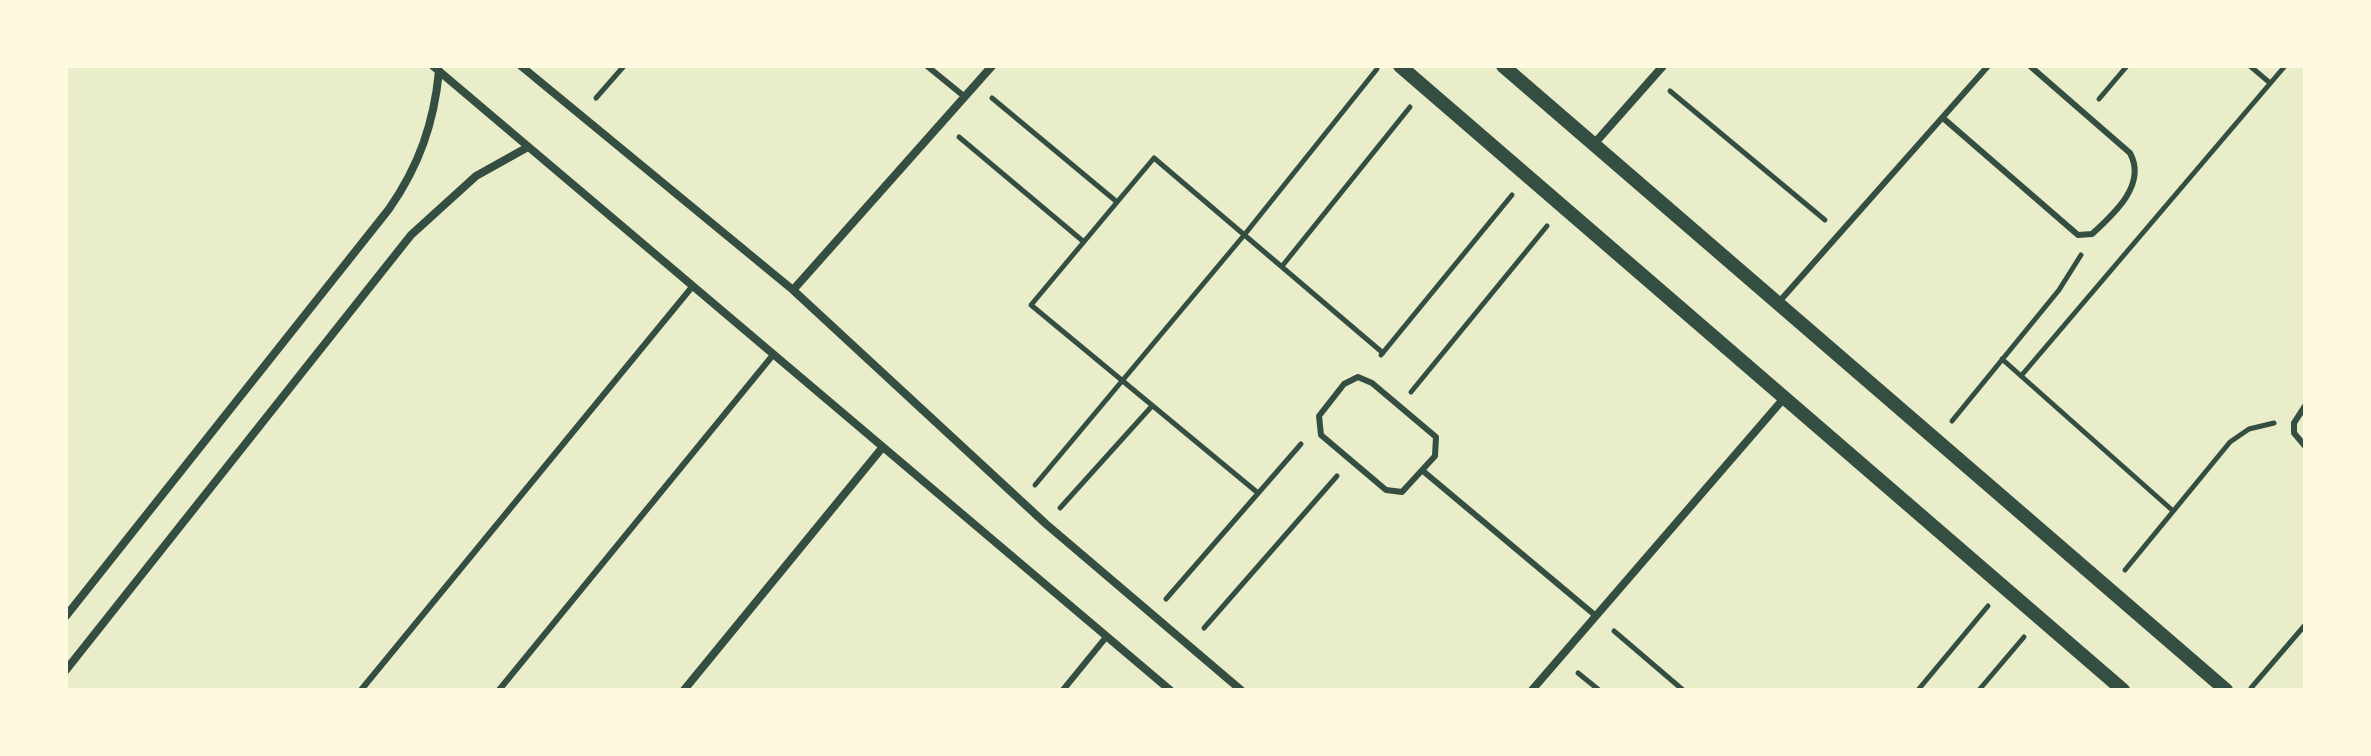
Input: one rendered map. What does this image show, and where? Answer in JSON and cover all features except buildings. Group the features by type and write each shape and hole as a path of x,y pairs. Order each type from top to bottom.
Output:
{"street":[{"path":"521,66 793,290 1046,524 1241,690"},
{"path":"793,290 992,66"},
{"path":"1400,66 2123,690"},
{"path":"1503,66 2226,690"},
{"path":"1594,144 1663,66"},
{"path":"436,69 1170,690"},
{"path":"66,616 406,184 429,130 436,69"},
{"path":"66,670 411,235 465,185 528,147"},
{"path":"1532,690 1785,397"},
{"path":"684,690 882,448"}],"lane":[{"path":"927,66 965,97"},
{"path":"1778,303 1988,66"},
{"path":"1943,118 2078,235 2092,234 2137,180 2137,166 2130,153 2030,66"},
{"path":"361,690 692,287"},
{"path":"499,690 773,355"},
{"path":"1363,377 1400,406 1436,437 1438,450 1410,487 1394,493 1321,435 1318,425 1319,416 1344,384 1363,377"},
{"path":"2305,406 2294,423 2294,433 2305,446"},
{"path":"1423,471 1596,616"},
{"path":"1063,690 1107,636"}],"path":[{"path":"580,117 624,66"},
{"path":"1022,501 1245,234 1379,66"},
{"path":"2086,114 2127,66"},
{"path":"2250,66 2270,83"},
{"path":"2021,376 2285,66"},
{"path":"1654,77 1842,234"},
{"path":"975,84 1117,202"},
{"path":"1283,265 1426,88"},
{"path":"943,123 1084,242"},
{"path":"1258,493 1031,305 1154,158 1383,353"},
{"path":"1363,377 1528,176"},
{"path":"1400,406 1563,207"},
{"path":"1936,440 2059,290 2092,234"},
{"path":"2002,359 2172,510"},
{"path":"1046,524 1152,406"},
{"path":"2109,589 2230,442 2249,429 2271,423 2294,423"},
{"path":"1152,614 1318,425"},
{"path":"1189,645 1351,460"},
{"path":"1918,690 2005,587"},
{"path":"1596,616 1683,690"},
{"path":"1979,690 2040,618"},
{"path":"2249,690 2305,625"}]}
